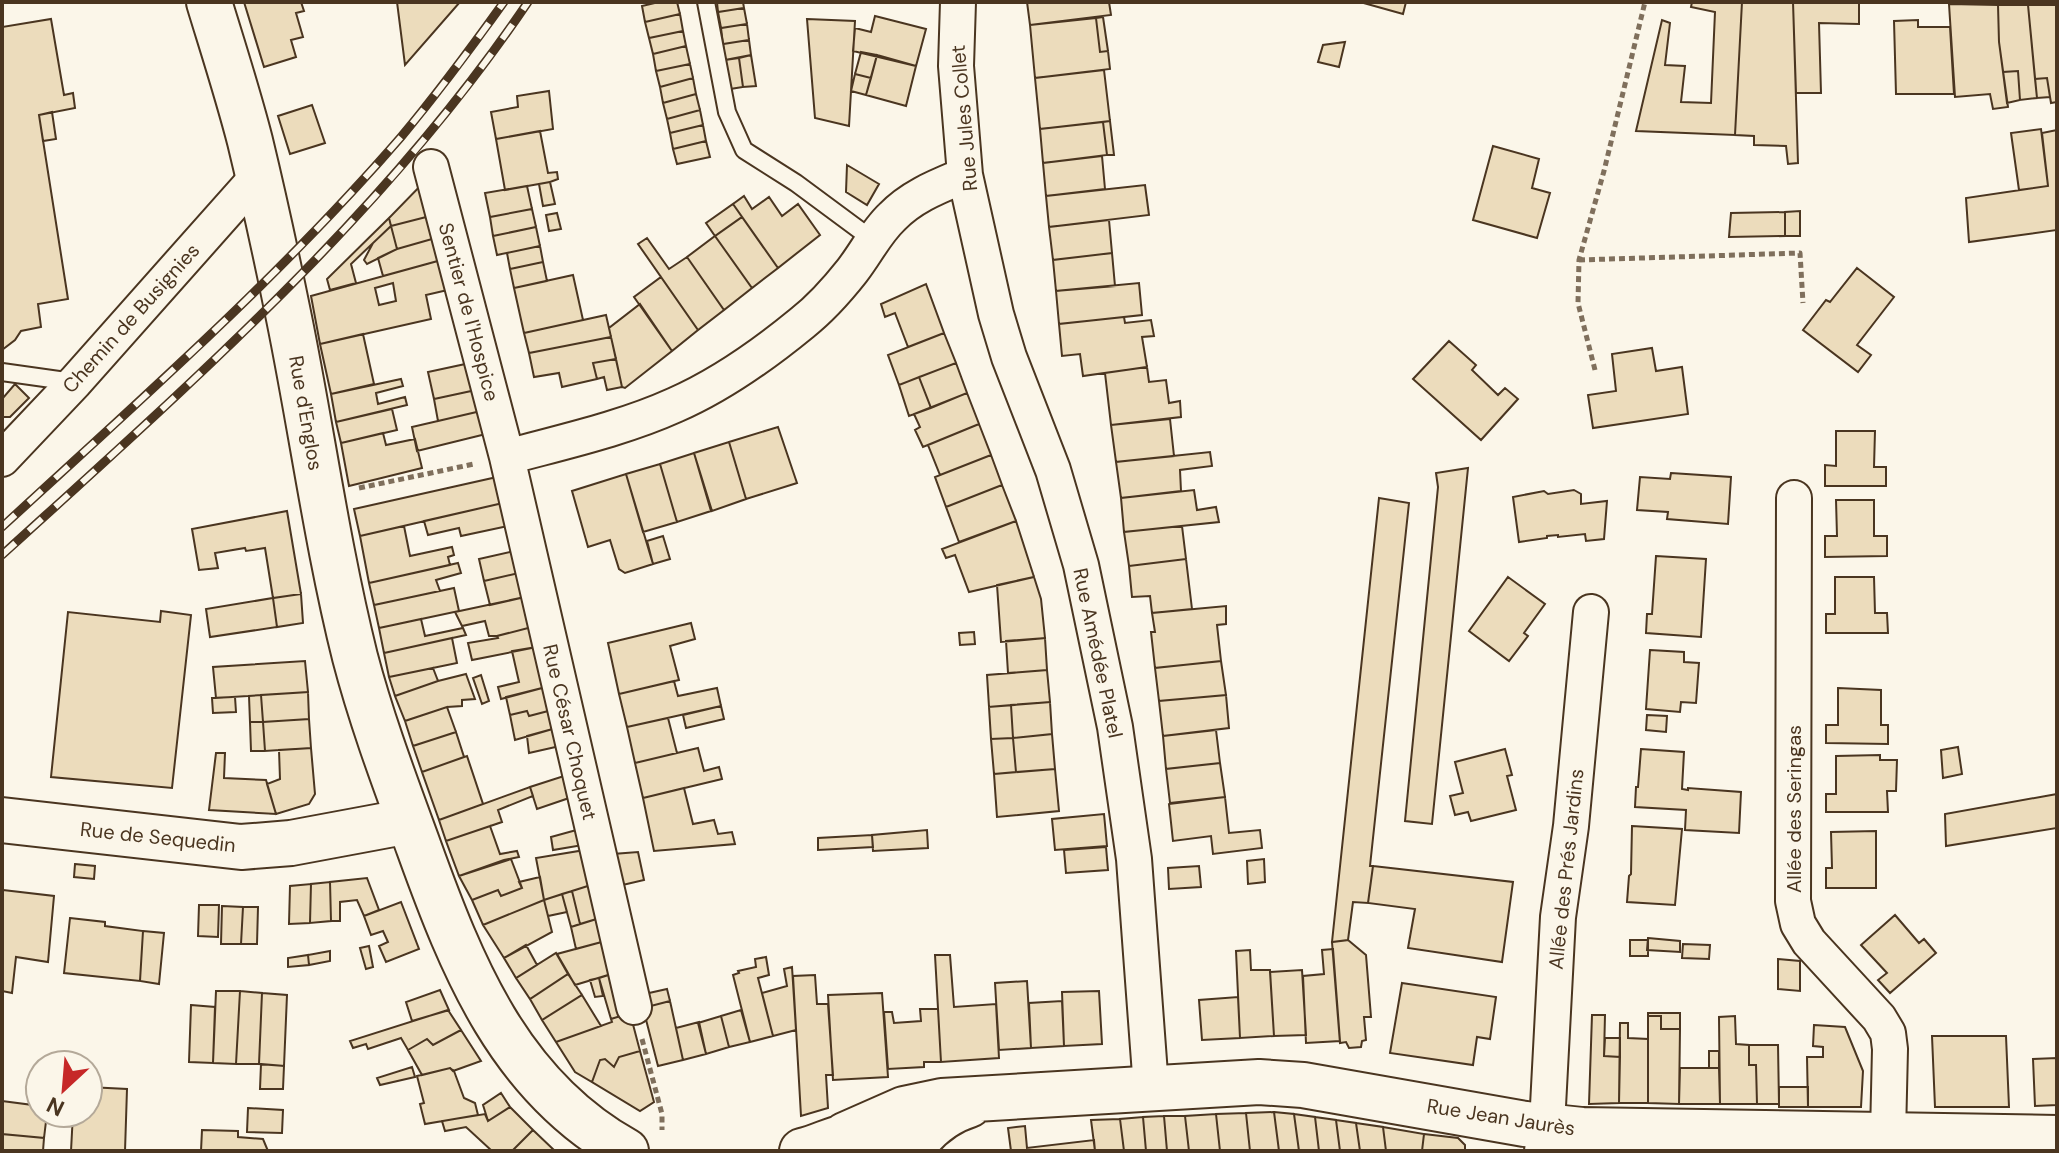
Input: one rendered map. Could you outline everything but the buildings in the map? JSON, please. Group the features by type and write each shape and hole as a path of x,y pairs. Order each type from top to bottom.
{"street":[{"name":"Rue d'Englos","path":"209,2 258,176 288,316 320,496 355,656 379,737 441,909 462,957 502,1031 534,1076 591,1130 644,1143"},
{"name":"Rue Jules Collet","path":"958,2 956,66 965,175 978,232"},
{"name":"Sentier de l'Hospice","path":"431,167 507,457"},
{"path":"507,457 619,426 713,387 758,357 829,299 891,217 912,199 965,175"},
{"name":"Chemin de Busignies","path":"2,459 17,425 75,382 258,176"},
{"name":"Rue Amédée Platel","path":"978,232 1009,357 1053,470 1081,565 1115,727 1134,859 1151,1088"},
{"name":"Rue César Choquet","path":"507,457 634,1007"},
{"name":"Allée des Seringas","path":"1794,498 1793,901 1798,924 1809,942 1879,1018 1888,1033 1888,1134"},
{"name":"Allée des Prés Jardins","path":"1543,1139 1558,917 1571,826 1591,612"},
{"name":"Rue de Sequedin","path":"2,820 241,847 291,843 409,821"},
{"name":"Rue Jean Jaurès","path":"825,1145 904,1109 942,1101 1280,1082 1543,1139 1612,1131 2057,1138"},
{"name":"Rue Jean Jaurès","path":"910,1151 923,1133 941,1118 994,1098"},
{"path":"825,1145 861,1134 876,1138 893,1151"}],"lane":[{"path":"706,2 727,112 744,150 796,183 873,240"},
{"path":"2,372 75,382"}],"path":[{"path":"1595,370 1578,303 1579,260 1645,2"},
{"path":"1579,260 1800,253 1803,303"},
{"path":"320,496 507,457"},
{"path":"634,1007 662,1114 644,1143"}],"railway":[{"path":"2,527 207,338 306,240 401,137 504,2"},
{"path":"2,555 213,361 348,225 412,154 472,80 528,2"}]}
